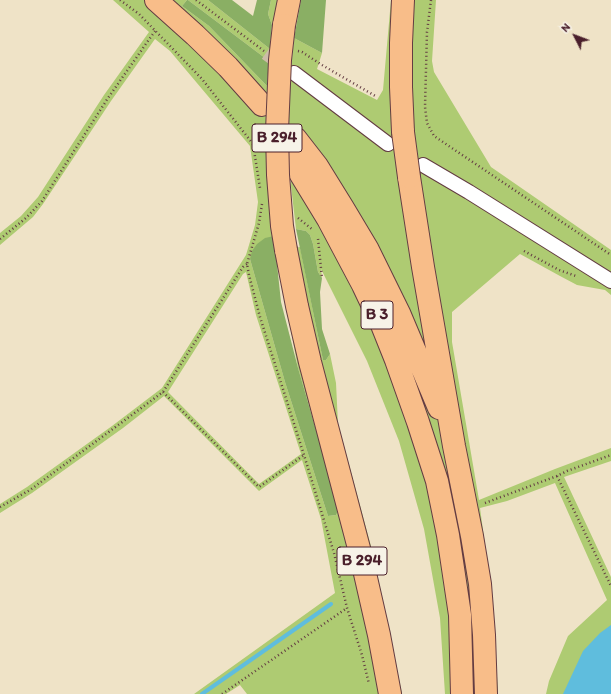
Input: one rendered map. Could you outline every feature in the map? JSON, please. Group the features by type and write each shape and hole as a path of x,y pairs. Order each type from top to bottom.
{"highway":[{"path":"156,0 196,35 228,67 262,105"},
{"name":"B 294","path":"289,0 280,60 277,131 278,175 282,226 308,355 361,556 378,635 380,691"},
{"path":"403,0 401,87 396,138 416,171 423,267 454,446"},
{"name":"B 3","path":"296,139 324,178 368,250 399,314 454,446 480,584 484,635 486,694"},
{"name":"B 3","path":"292,160 328,219 376,312 396,360 437,481 448,535 460,615 462,694"}],"street":[{"path":"294,73 396,138"},
{"path":"416,171 469,192 611,281"}],"path":[{"path":"120,0 138,14 202,79 253,144 261,193"},
{"path":"196,0 266,53"},
{"path":"431,0 427,32 425,106 427,123 434,136 611,255"},
{"path":"0,239 26,218 42,200 108,98 155,31"},
{"path":"294,50 302,52 377,97"},
{"path":"0,507 30,490 163,392 247,264 259,223 262,200"},
{"path":"298,218 315,232"},
{"path":"318,236 322,278"},
{"path":"247,264 260,317 334,553 362,655 380,691"},
{"path":"163,392 259,486 304,454"},
{"path":"485,503 611,455"},
{"path":"557,476 611,586"},
{"path":"222,694 348,608"}],"green space":[{"path":"113,0 187,0 182,6 209,26 267,86 266,135 274,236 250,259 285,382 328,516 336,515 339,509 298,368 276,252 300,247 323,360 326,360 330,354 336,383 338,424 372,550 402,694 247,694 240,685 226,694 194,694 335,593 321,519 302,460 259,491 164,396 123,428 32,493 0,513 0,504 27,487 162,388 246,255 255,225 258,202 250,146 170,51 155,39 111,101 43,204 33,217 0,245 0,233 21,216 38,197 104,95 149,32","holes":["246,272 256,315 301,454 259,484 168,392 243,274"]},
{"path":"187,0 269,61 267,86 209,26 182,6"},
{"path":"188,0 208,0 270,49 269,61"},
{"path":"208,0 232,0 253,16 257,0 271,0 268,14 272,25 270,49"},
{"path":"271,0 301,0 296,26 272,25 268,14"},
{"path":"301,0 326,0 322,53 294,38"},
{"path":"391,0 436,0 432,61 434,72 491,167 611,250 611,295 605,290 577,285 520,254 452,312 452,342 479,500 611,448 611,461 564,477 611,577 611,694 546,694 549,681 568,636 607,600 555,483 507,501 480,508 493,604 498,694 445,694 440,618 424,529 399,441 367,361 321,269 322,278 318,272 310,235 306,231 296,229 291,186 288,128 290,79 294,38 322,53 317,69 377,100 383,90","holes":["392,123 416,143 422,188 396,166"]},
{"path":"296,229 306,231 310,235 318,272 322,278 320,292 322,329 330,354 326,360 323,360"},
{"path":"274,236 281,302 298,368 339,509 336,515 328,516 285,382 250,259 252,251 257,244 265,238"}],"water":[{"path":"611,625 611,694 563,694 583,651 600,633"}],"waterway":[{"path":"202,694 331,604"}],"tunnel":[{"path":"266,53 285,67"}]}
